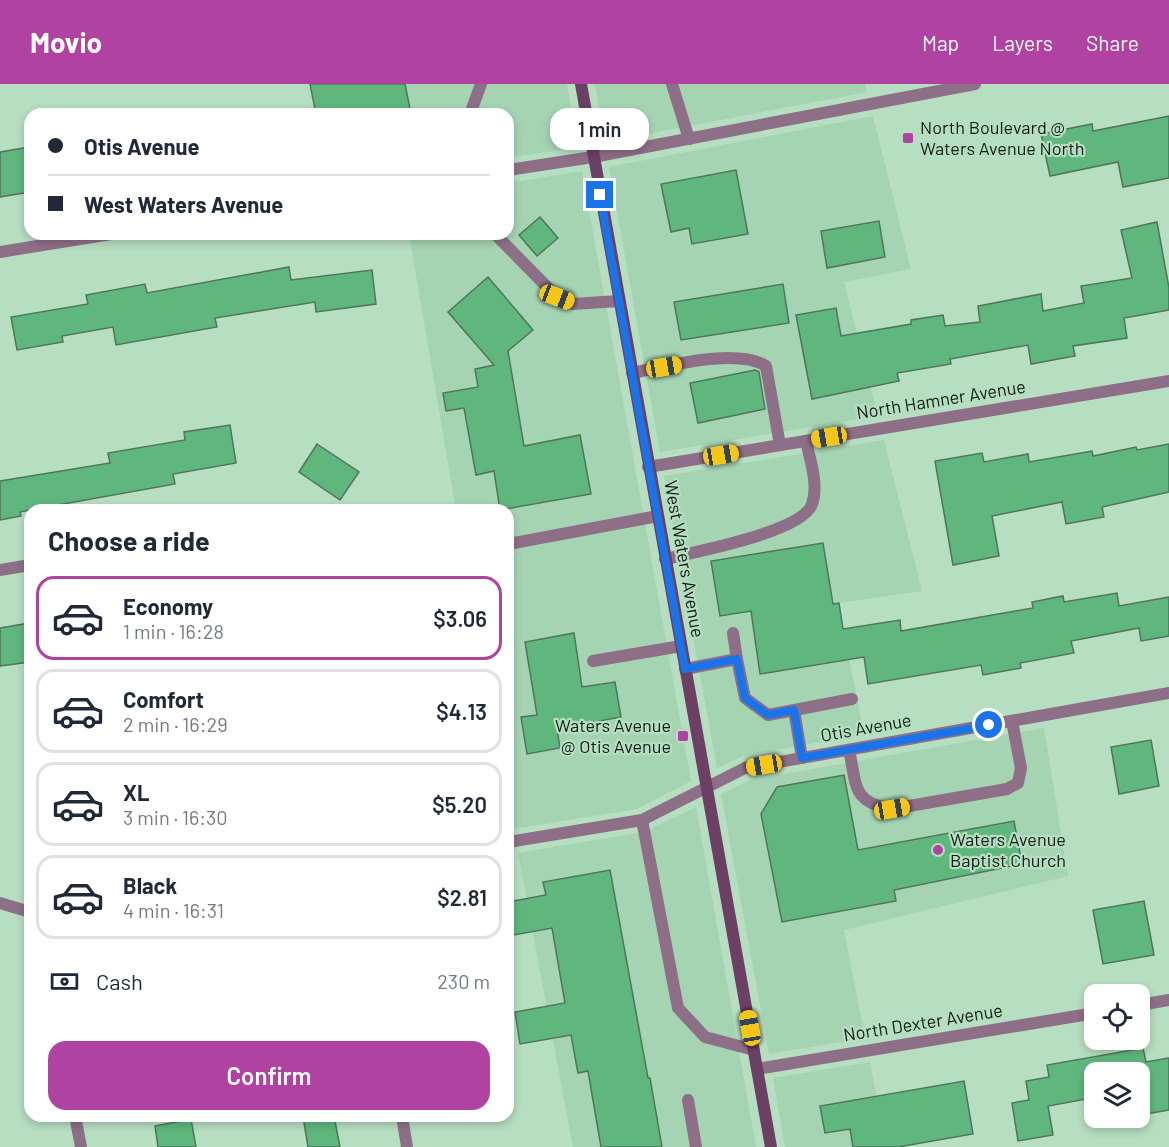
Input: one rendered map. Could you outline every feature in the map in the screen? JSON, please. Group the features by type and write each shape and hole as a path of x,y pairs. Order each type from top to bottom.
{"main road":[{"name":"West Waters Avenue","path":"581,84 771,1147"}],"street":[{"path":"472,108 481,84"},
{"path":"672,84 688,139"},
{"path":"514,169 594,157 975,84"},
{"path":"0,252 74,240"},
{"path":"501,240 557,297 573,304 619,301"},
{"path":"632,373 698,361 756,359 766,366 780,445"},
{"name":"North Hamner Avenue","path":"648,467 1169,381"},
{"path":"665,559 772,532 804,515 813,503 815,489 806,441"},
{"path":"514,543 658,516"},
{"path":"0,570 24,566"},
{"path":"733,633 745,698 768,715 852,699"},
{"path":"593,662 681,646"},
{"path":"685,669 737,659"},
{"name":"Otis Avenue","path":"514,841 642,820 745,768 1169,693"},
{"path":"794,710 802,758"},
{"path":"849,750 862,800 874,806 892,809 1007,789 1018,783 1022,768 1012,721"},
{"path":"642,820 678,1008 705,1037 754,1050"},
{"path":"0,903 24,910"},
{"path":"1150,1003 1169,1000"},
{"name":"North Dexter Avenue","path":"757,1069 1084,1015"},
{"path":"688,1100 696,1147"},
{"path":"76,1122 81,1147"},
{"path":"403,1122 407,1147"}],"shaded area":[{"path":"385,84 567,84 578,147 514,157 514,108 389,108"},
{"path":"595,84 865,84 867,92 605,142"},
{"path":"873,116 911,269 844,282 878,416 660,452 609,167"},
{"path":"582,171 691,781 637,809 514,829 514,504 455,504 410,240 514,240 514,182"},
{"path":"884,440 922,591 838,603 864,734 743,756 717,768 664,476"},
{"path":"1044,728 1068,876 844,930 865,1038 769,1054 721,794 750,780"},
{"path":"696,807 756,1147 573,1147 518,853 644,832"},
{"path":"870,1062 886,1147 785,1147 773,1078"}],"building":[{"path":"310,84 405,84 410,108 315,108"},
{"path":"1169,116 1169,178 1123,187 1118,162 1050,176 1041,134 1092,124 1093,131"},
{"path":"24,148 24,193 0,197 0,152"},
{"path":"736,170 748,234 692,244 689,228 671,232 661,184"},
{"path":"540,217 558,238 537,256 519,235"},
{"path":"879,221 885,257 827,268 821,231"},
{"path":"1157,222 1169,288 1169,310 1124,318 1127,338 1073,346 1075,356 1031,364 1028,345 950,359 951,364 897,373 899,381 812,399 796,315 836,308 841,336 911,324 911,320 943,315 945,326 980,322 978,306 1041,294 1043,311 1084,303 1081,286 1132,278 1121,230"},
{"path":"289,267 291,280 372,270 376,304 316,312 315,302 215,318 217,327 116,345 113,327 62,336 63,342 17,350 11,317 88,304 86,295 145,284 147,293"},
{"path":"488,277 533,330 508,351 524,446 580,435 591,494 514,508 514,504 499,504 494,471 476,475 464,408 446,411 443,393 478,387 475,369 494,365 448,312"},
{"path":"783,284 789,323 681,340 674,302"},
{"path":"755,370 759,372 765,409 698,423 690,383"},
{"path":"230,425 236,463 173,474 175,484 64,504 24,504 24,511 20,512 21,516 0,520 0,481 110,463 108,453 185,440 184,432"},
{"path":"317,444 359,472 340,500 299,472"},
{"path":"1169,444 1169,492 1102,507 1104,517 1066,524 1062,502 992,516 999,556 953,565 935,461 982,453 984,462 1028,454 1029,462 1092,451 1093,456 1136,447 1137,450"},
{"path":"823,543 833,604 839,603 843,629 900,620 901,631 1033,608 1032,602 1063,596 1064,602 1117,593 1119,606 1169,597 1169,636 1141,641 1139,628 1071,641 1074,653 1020,663 1021,668 983,675 981,665 868,684 864,657 760,674 751,611 720,616 711,561"},
{"path":"24,624 24,663 0,666 0,628"},
{"path":"574,633 582,687 615,682 621,717 557,729 560,748 527,754 521,717 537,715 525,642"},
{"path":"1151,740 1159,786 1119,794 1111,747"},
{"path":"844,775 858,850 1014,821 1022,864 894,890 896,901 782,922 761,814 777,787"},
{"path":"610,870 662,1147 601,1147 588,1071 578,1073 571,1035 520,1044 515,1012 565,1003 552,928 514,935 514,901 546,895 543,882"},
{"path":"1144,901 1154,955 1103,964 1093,910"},
{"path":"1132,1050 1143,1050 1146,1062 1084,1062 1084,1099 1048,1106 1053,1135 1018,1141 1012,1103 1029,1100 1026,1081 1049,1077 1047,1065"},
{"path":"1169,1058 1169,1110 1150,1113 1150,1062 1146,1062"},
{"path":"964,1081 973,1134 898,1147 853,1147 850,1129 825,1133 820,1106"},
{"path":"192,1122 196,1147 158,1147 155,1126"},
{"path":"304,1122 335,1122 340,1147 308,1147"}],"place":[{"name":"North Boulevard @ Waters Avenue North","path":"908,138"},
{"name":"Waters Avenue @ Otis Avenue","path":"683,736"},
{"name":"Waters Avenue Baptist Church","path":"938,850"}],"route":[{"path":"600,195 685,669 737,659 745,698 768,715 794,710 802,758 989,725"}]}
